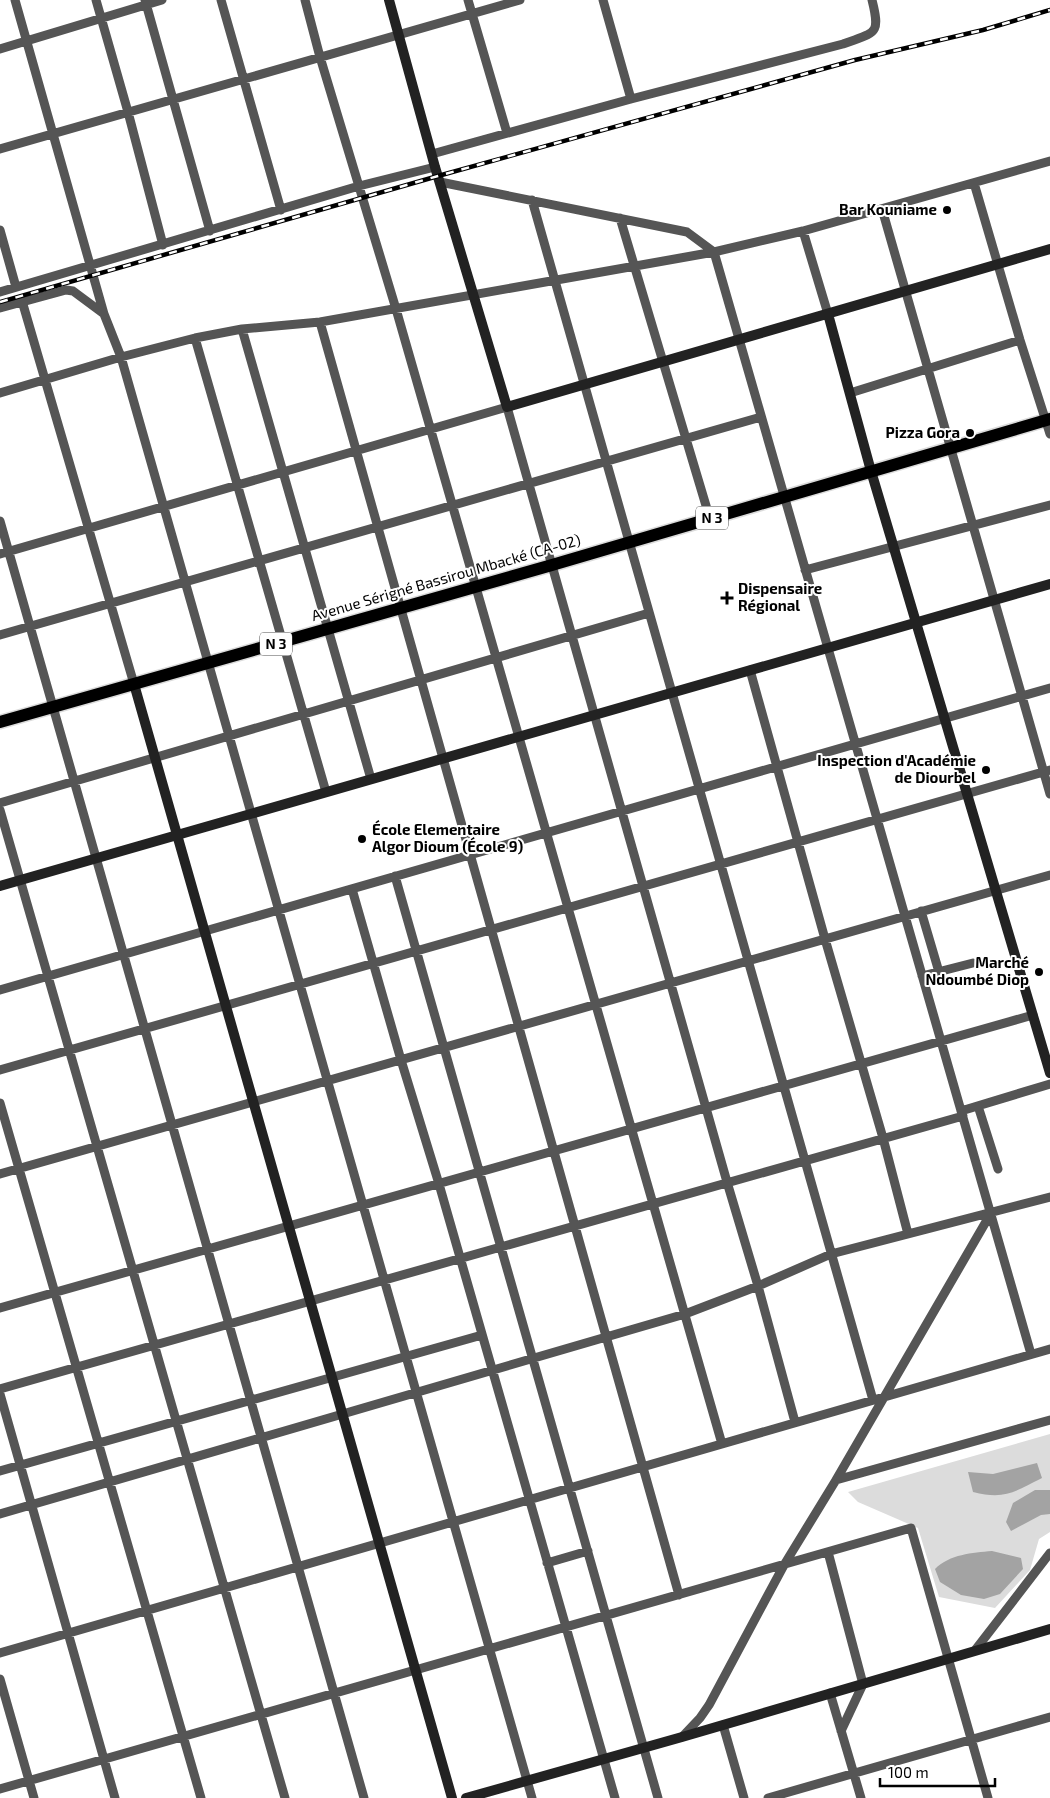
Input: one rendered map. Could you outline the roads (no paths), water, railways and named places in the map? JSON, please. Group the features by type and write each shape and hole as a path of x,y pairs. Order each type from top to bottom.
{"main road":[{"name":"N 3","path":"871,471 1048,419"},
{"name":"Avenue Sérigné Bassirou Mbacké (CA-02)","path":"0,722 629,543 871,471"}],"street":[{"path":"15,0 104,314 121,358 532,1798"},
{"path":"96,0 128,112 162,245"},
{"path":"0,49 102,19 145,2 162,0"},
{"path":"221,0 281,210"},
{"path":"305,0 320,57 396,309 722,1444"},
{"path":"389,0 758,1286 795,1422"},
{"path":"468,0 507,133"},
{"path":"0,149 520,0"},
{"path":"603,0 631,99"},
{"path":"432,154 631,99 843,44 872,33 877,26 872,0"},
{"path":"145,2 210,231"},
{"path":"0,393 195,338 242,329 320,322 714,252 803,231 1050,160"},
{"path":"0,292 359,186 438,175 532,200 687,232 714,252 1031,1354"},
{"path":"974,183 1020,340 1048,419 1050,434"},
{"path":"532,200 873,1400"},
{"path":"882,209 1022,696 1047,770 1050,794"},
{"path":"620,218 710,519"},
{"path":"0,230 16,287"},
{"path":"803,231 871,471 1050,1072"},
{"path":"4,553 1050,249"},
{"path":"0,308 66,290 73,291 104,314"},
{"path":"22,301 134,684 452,1798"},
{"path":"320,322 679,1595"},
{"path":"242,329 371,779"},
{"path":"195,338 326,792"},
{"path":"850,393 1020,340"},
{"path":"0,635 761,417"},
{"path":"806,570 1050,505"},
{"path":"0,521 4,553 30,626 364,1798"},
{"path":"0,886 1050,584"},
{"path":"0,803 649,613"},
{"path":"750,670 883,1138 908,1234"},
{"path":"0,990 1050,688"},
{"path":"0,1070 1047,770"},
{"path":"0,810 285,1798"},
{"path":"0,1174 1050,875"},
{"path":"395,876 658,1798"},
{"path":"352,889 439,1184 614,1798"},
{"path":"921,911 938,972"},
{"path":"922,976 973,964"},
{"path":"0,1308 1033,1015"},
{"path":"0,1389 883,1138 1050,1084"},
{"path":"0,1103 201,1798"},
{"path":"978,1106 998,1169"},
{"path":"0,1514 685,1314 758,1286 831,1254 1050,1197"},
{"path":"682,1737 700,1718 709,1705 784,1565 836,1480 991,1213"},
{"path":"0,1470 482,1335"},
{"path":"0,1653 1050,1349"},
{"path":"0,1394 115,1798"},
{"path":"836,1480 1050,1420"},
{"path":"0,1789 910,1528 988,1798"},
{"path":"548,1563 588,1552"},
{"path":"828,1552 863,1684 841,1731"},
{"path":"976,1649 1050,1553"},
{"path":"466,1798 1050,1629"},
{"path":"0,1679 34,1798"},
{"path":"830,1693 861,1798"},
{"path":"768,1798 1050,1717"},
{"path":"723,1725 744,1798"}],"railway":[{"path":"0,302 438,176 855,60 983,30 1050,10"}],"place":[{"name":"Bar Kouniame","path":"947,210"},
{"name":"Pizza Gora","path":"970,433"},
{"name":"Dispensaire Régional","path":"727,598"},
{"name":"Inspection d'Académie de Diourbel","path":"986,770"},
{"name":"École Elementaire Algor Dioum (École 9)","path":"362,839"},
{"name":"Marché Ndoumbé Diop","path":"1039,972"}]}
